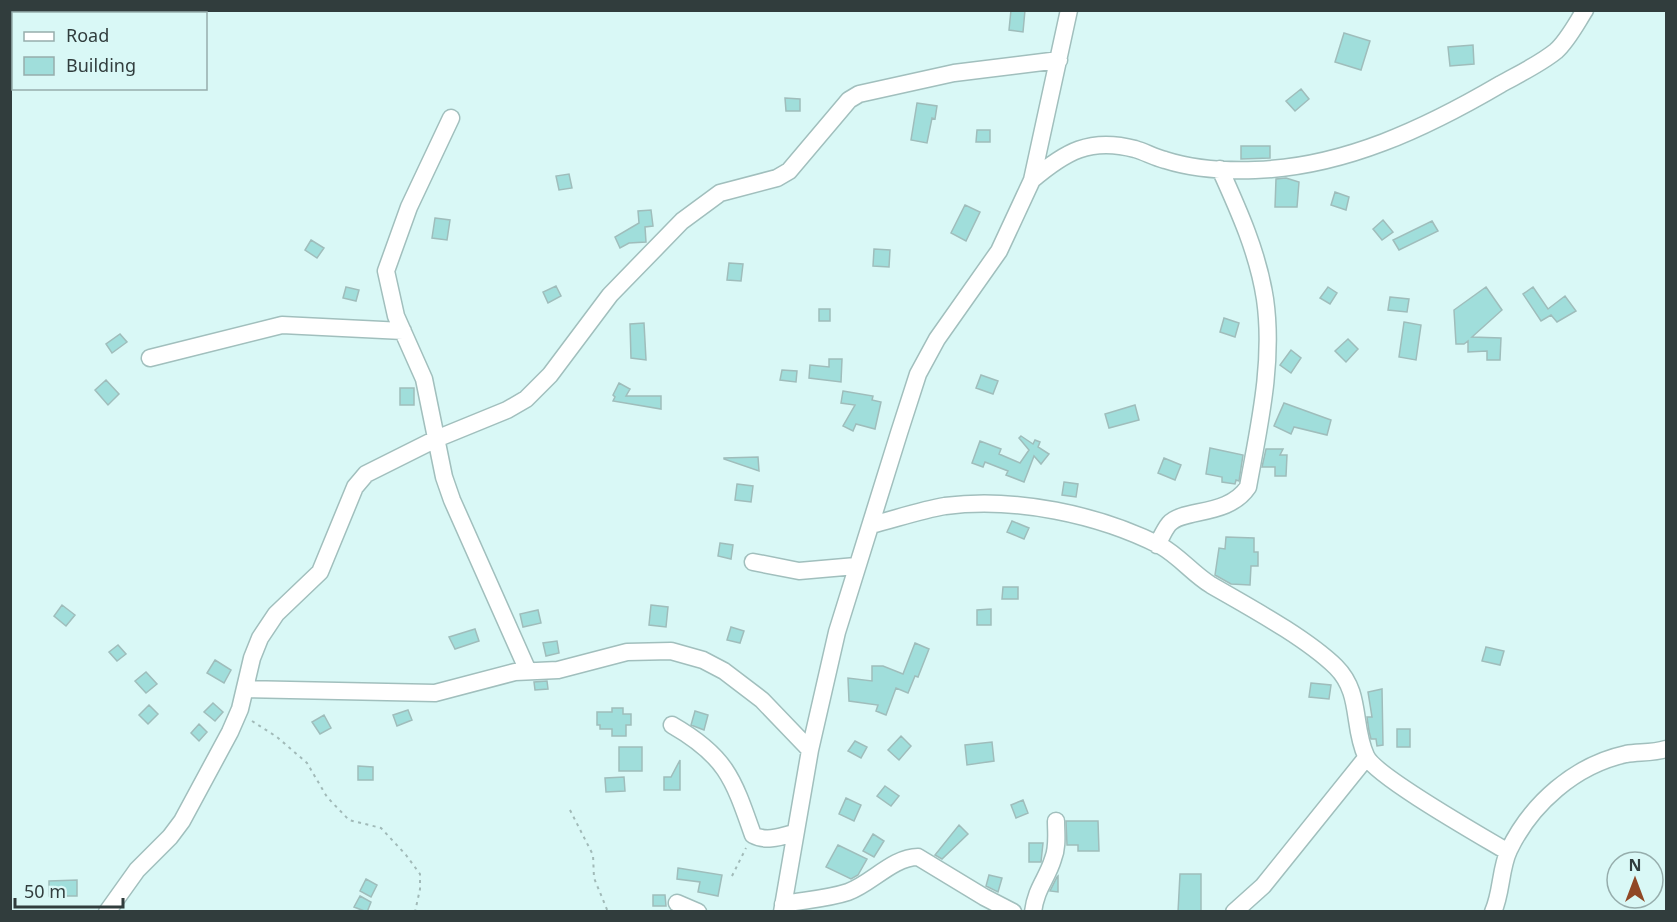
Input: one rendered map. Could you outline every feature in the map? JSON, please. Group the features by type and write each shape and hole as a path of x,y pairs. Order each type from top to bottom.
{"street":[{"path":"1013,912 918,857 904,859 848,892 782,908 810,750 837,632 856,566 918,374 937,339 999,251 1032,180 1069,10"},
{"path":"1032,180 1070,151 1087,146 1134,149 1166,161 1220,169 1254,170 1308,165 1351,153 1432,123 1550,56 1567,38 1585,10"},
{"path":"107,912 119,892 182,820 240,709 260,638 276,614 320,572 355,487 366,474 378,466 507,410 526,399 550,375 610,295 682,221 720,193 777,178 789,171 849,100 879,88 954,73 1059,60"},
{"path":"451,118 409,207 388,261 387,285 403,331 419,364 452,501 528,671"},
{"path":"1157,545 1174,520 1218,508 1243,494 1248,487 1265,388 1268,338 1259,271 1245,225 1220,169"},
{"path":"150,358 282,325 403,331"},
{"path":"871,525 943,507 975,504 1057,511 1095,518 1157,545 1203,580 1303,642 1336,667 1348,682 1353,697 1366,758 1412,793 1508,852"},
{"path":"753,562 799,571 856,566"},
{"path":"245,689 435,693 515,672 558,670 627,652 671,651 703,660 724,671 762,700 810,750"},
{"path":"672,725 705,745 729,773 753,835 760,839 772,839 794,833"},
{"path":"1493,912 1501,889 1508,852 1527,818 1549,796 1578,773 1601,762 1626,754 1666,749"},
{"path":"1234,912 1263,886 1366,758"},
{"path":"1033,912 1037,889 1050,868 1056,849 1056,820"},
{"path":"677,903 698,912"}],"path":[{"path":"240,709 307,763 327,797 349,820 381,828 406,855 420,874 420,889 415,912"},
{"path":"570,810 593,855 594,878 608,912"},
{"path":"732,876 753,835"}],"building":[{"path":"1011,10 1025,10 1023,32 1009,30"},
{"path":"1344,33 1370,41 1361,70 1335,62"},
{"path":"1473,45 1474,64 1450,66 1448,47"},
{"path":"1301,89 1309,99 1295,111 1286,101"},
{"path":"785,98 800,99 800,111 786,111"},
{"path":"917,103 937,106 927,143 911,140"},
{"path":"977,130 990,130 990,142 976,142"},
{"path":"1241,146 1270,146 1270,158 1241,159"},
{"path":"569,174 572,188 559,190 556,176"},
{"path":"1286,178 1299,182 1297,207 1275,207 1276,179"},
{"path":"1335,192 1349,197 1346,210 1331,205"},
{"path":"965,205 980,212 966,241 951,233"},
{"path":"651,210 653,226 645,227 646,242 629,243 620,248 615,237 639,223 638,211"},
{"path":"435,218 450,220 447,240 432,238"},
{"path":"1383,220 1393,232 1382,240 1373,229"},
{"path":"1432,221 1438,231 1399,250 1393,240"},
{"path":"311,240 324,248 317,258 305,250"},
{"path":"874,249 890,250 889,267 873,266"},
{"path":"729,263 743,264 741,281 727,280"},
{"path":"556,286 561,296 548,303 543,292"},
{"path":"346,287 359,290 356,301 343,298"},
{"path":"1328,287 1337,293 1330,304 1320,298"},
{"path":"1486,287 1502,310 1472,337 1501,338 1500,360 1487,360 1487,351 1468,352 1468,341 1464,344 1456,344 1454,310"},
{"path":"1533,287 1548,309 1565,296 1576,311 1557,322 1551,315 1541,321 1523,294"},
{"path":"1390,297 1409,299 1407,312 1388,310"},
{"path":"819,309 830,309 830,321 819,321"},
{"path":"1224,318 1239,323 1235,337 1220,332"},
{"path":"1404,322 1421,325 1416,360 1399,357"},
{"path":"644,323 646,360 631,358 630,324"},
{"path":"120,334 127,342 112,353 106,344"},
{"path":"1348,339 1358,349 1346,362 1335,351"},
{"path":"1291,350 1301,358 1291,373 1280,365"},
{"path":"829,359 842,359 841,382 809,378 810,365 829,367"},
{"path":"782,370 797,371 796,382 780,380"},
{"path":"981,375 998,381 993,394 976,388"},
{"path":"106,380 119,394 108,405 95,390"},
{"path":"619,383 630,389 626,396 661,396 661,409 613,401 615,397 613,395"},
{"path":"400,388 414,388 414,405 400,405"},
{"path":"843,391 873,396 872,400 881,402 875,429 856,424 853,431 843,426 855,405 841,403"},
{"path":"1284,403 1331,420 1327,435 1294,427 1291,434 1274,426"},
{"path":"1135,405 1139,420 1109,428 1105,414"},
{"path":"1021,436 1033,444 1035,440 1040,442 1038,447 1049,454 1041,464 1034,456 1024,482 1006,475 1008,471 985,462 983,467 972,463 980,441 1001,449 999,454 1020,463 1029,450 1019,438"},
{"path":"1210,448 1243,455 1239,481 1236,480 1235,484 1222,482 1222,477 1206,474"},
{"path":"1266,449 1283,449 1280,455 1287,455 1286,476 1275,476 1275,467 1262,467"},
{"path":"758,457 759,471 724,459 724,458"},
{"path":"1164,458 1181,465 1175,480 1158,473"},
{"path":"1064,482 1078,484 1076,497 1062,495"},
{"path":"737,484 753,486 751,502 735,500"},
{"path":"1012,521 1029,528 1024,539 1007,532"},
{"path":"1226,537 1254,538 1254,552 1258,552 1258,566 1251,566 1250,585 1231,584 1215,575 1219,548 1225,549"},
{"path":"720,543 733,545 731,559 718,556"},
{"path":"1003,587 1018,587 1018,599 1002,599"},
{"path":"62,605 75,615 66,626 54,616"},
{"path":"651,605 668,607 666,627 649,625"},
{"path":"991,609 991,625 977,625 977,610"},
{"path":"538,610 541,623 523,627 520,614"},
{"path":"731,627 744,631 740,643 727,640"},
{"path":"475,629 479,641 455,649 449,637"},
{"path":"557,641 559,653 546,656 543,643"},
{"path":"915,643 929,649 918,677 915,676 908,693 896,688 886,715 876,711 878,705 849,701 848,678 872,681 872,666 883,666 903,674"},
{"path":"118,645 126,654 117,661 109,652"},
{"path":"1486,647 1504,651 1500,665 1482,661"},
{"path":"215,660 231,670 224,683 207,673"},
{"path":"146,672 157,684 146,693 135,681"},
{"path":"547,681 548,689 535,690 534,682"},
{"path":"1311,683 1331,685 1329,699 1309,697"},
{"path":"1382,689 1383,745 1377,746 1376,739 1371,739 1369,731 1367,717 1372,717 1368,692"},
{"path":"213,703 223,712 215,721 204,712"},
{"path":"149,705 158,714 148,724 139,715"},
{"path":"612,708 623,708 623,714 631,714 631,725 626,725 626,736 612,736 612,729 600,729 600,725 597,725 597,712 612,712"},
{"path":"408,710 412,720 397,726 393,715"},
{"path":"695,711 708,715 704,730 691,725"},
{"path":"324,715 331,728 320,734 312,722"},
{"path":"199,724 207,732 199,741 191,733"},
{"path":"1397,729 1410,729 1410,747 1397,747"},
{"path":"901,736 911,746 899,760 888,750"},
{"path":"855,741 867,747 861,758 848,751"},
{"path":"992,742 994,761 967,765 965,745"},
{"path":"619,747 642,747 642,771 619,771"},
{"path":"680,760 680,790 664,790 664,777 671,777"},
{"path":"358,766 373,767 373,780 358,780"},
{"path":"624,777 625,791 606,792 605,778"},
{"path":"885,786 899,796 891,806 877,796"},
{"path":"846,798 861,805 854,821 839,814"},
{"path":"1023,800 1028,813 1016,818 1011,805"},
{"path":"1066,821 1098,821 1099,851 1078,851 1078,845 1067,845"},
{"path":"959,825 968,834 942,859 935,855"},
{"path":"873,834 884,841 874,857 863,851"},
{"path":"1029,843 1043,843 1041,862 1029,862"},
{"path":"838,845 867,859 858,875 851,879 826,867"},
{"path":"678,868 722,875 718,896 698,892 700,882 677,879"},
{"path":"1180,874 1201,874 1201,912 1178,912"},
{"path":"989,875 1002,878 998,892 986,886"},
{"path":"1057,877 1058,892 1050,891"},
{"path":"366,879 377,885 371,897 360,891"},
{"path":"77,880 77,896 49,896 49,881"},
{"path":"653,895 665,895 666,906 653,906"},
{"path":"360,896 371,902 367,912 354,907"}]}
